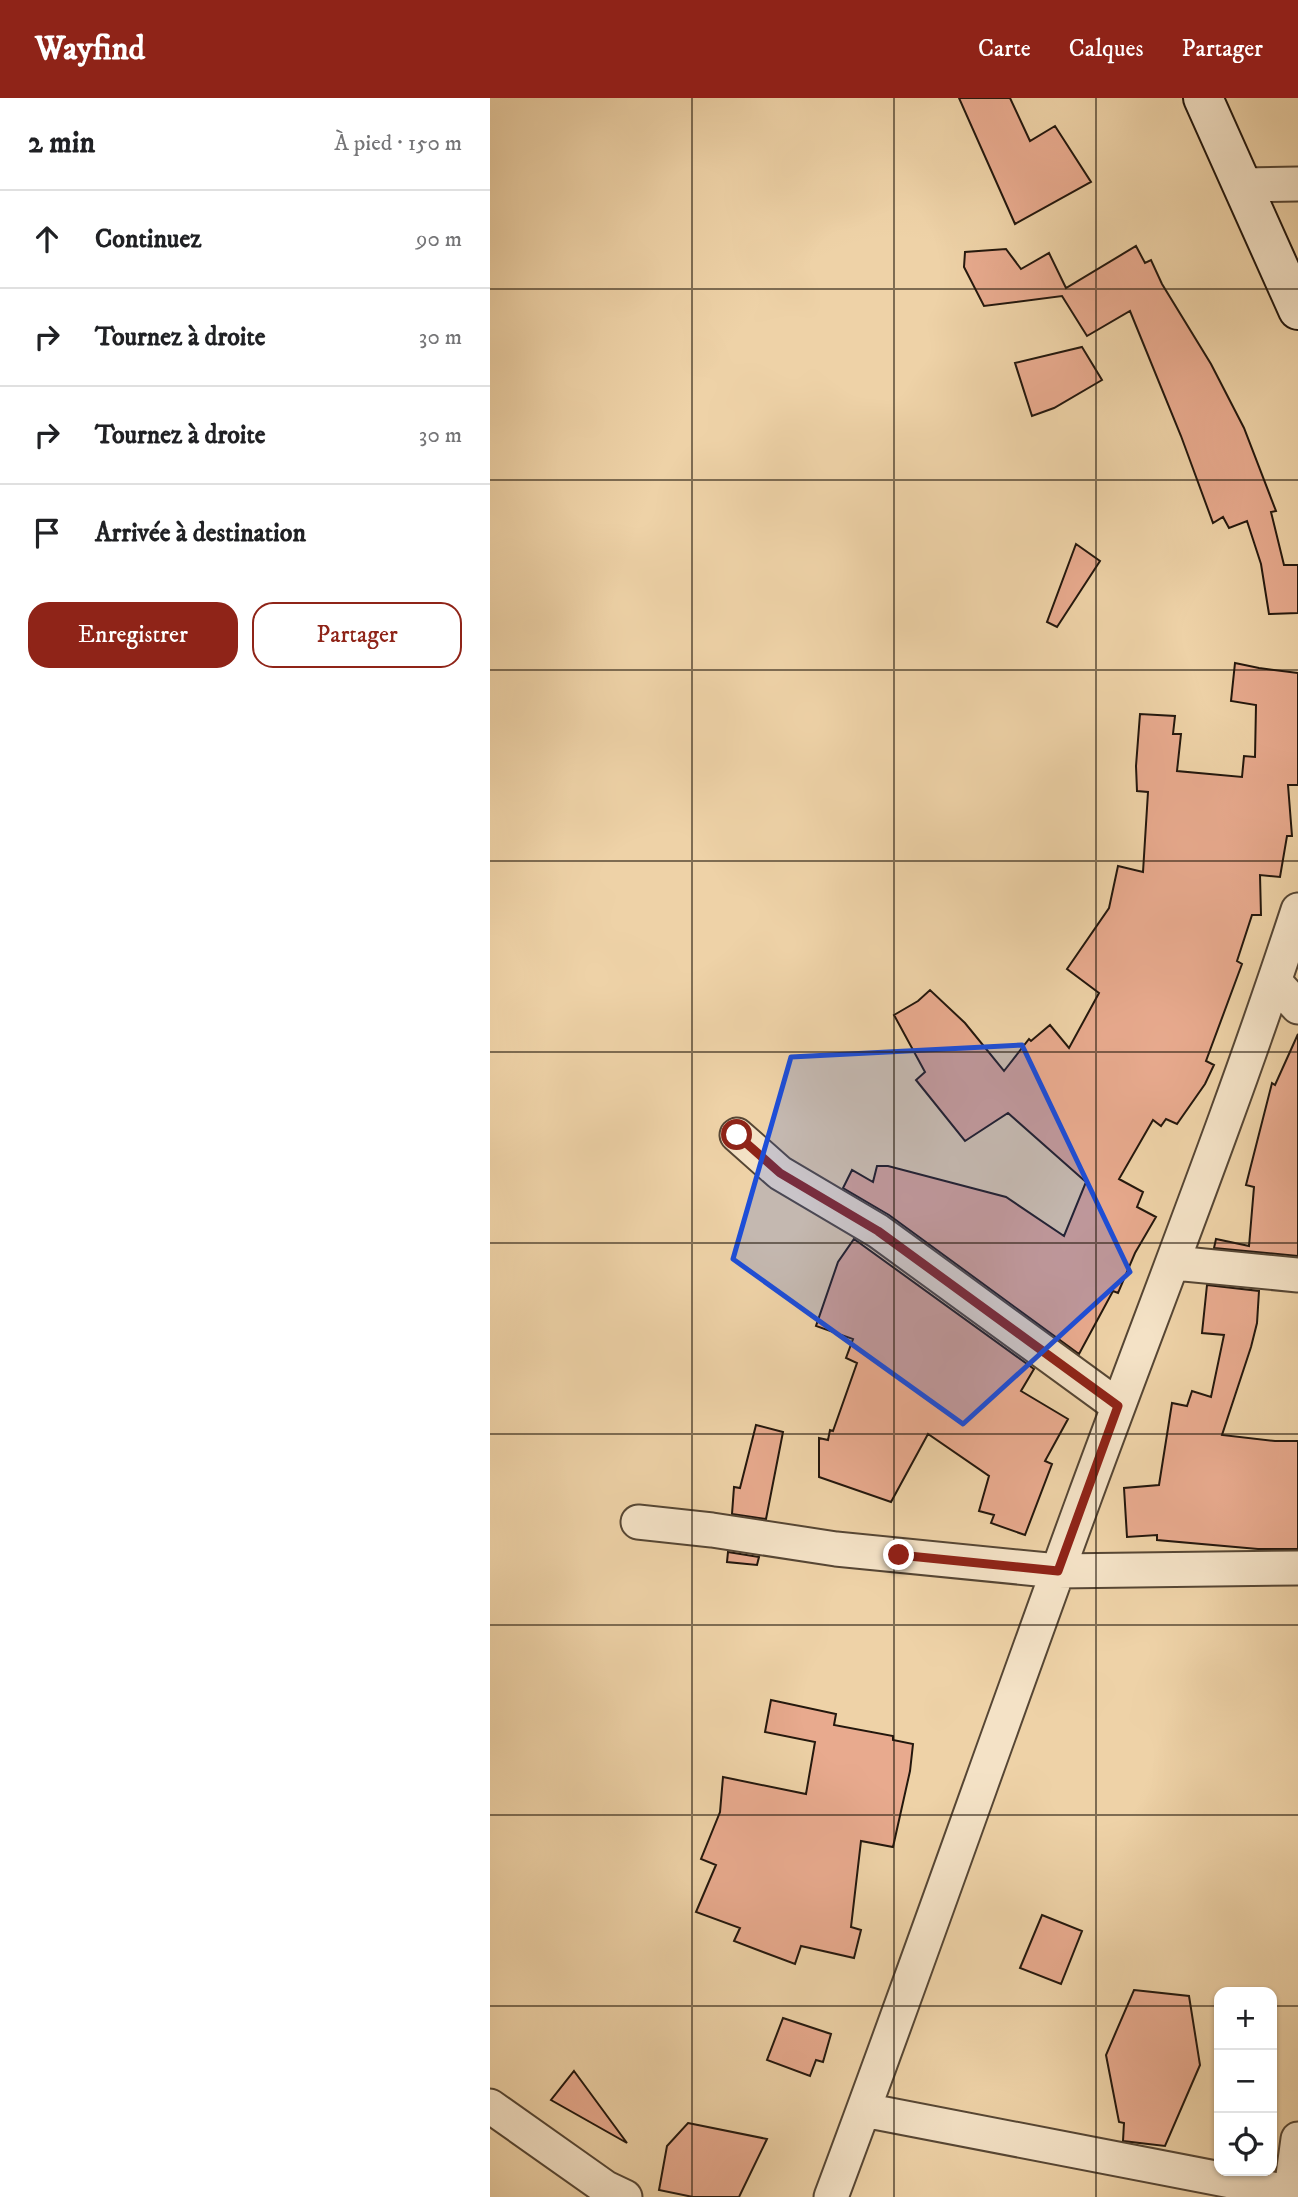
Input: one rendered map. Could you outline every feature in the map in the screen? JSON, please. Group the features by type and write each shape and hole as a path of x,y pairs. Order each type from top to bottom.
{"street":[{"path":"1203,98 1298,310"},
{"path":"1243,185 1298,184"},
{"path":"831,2197 1118,1406 1174,1263 1275,982 1298,910"},
{"path":"1275,982 1298,1007"},
{"path":"737,1135 780,1173 878,1231 1118,1406"},
{"path":"1174,1263 1298,1275"},
{"path":"638,1522 836,1549 1058,1571 1298,1567"},
{"path":"490,2106 606,2188 625,2197"},
{"path":"864,2110 1293,2195 1298,2139"}],"highlighted area":[{"path":"1022,1045 1130,1272 963,1424 733,1259 791,1057"}],"building":[{"path":"959,98 1010,98 1030,141 1055,126 1091,182 1015,224"},
{"path":"1136,246 1145,263 1151,260 1162,284 1211,364 1244,428 1276,511 1271,512 1284,565 1298,565 1298,613 1269,614 1261,564 1247,521 1229,528 1223,517 1213,523 1130,311 1087,336 1062,296 984,306 964,267 965,252 1006,249 1021,269 1049,253 1066,288"},
{"path":"1082,347 1102,380 1054,408 1032,416 1015,363"},
{"path":"1076,544 1100,561 1057,627 1047,622"},
{"path":"1235,663 1298,673 1298,785 1288,785 1292,836 1287,836 1280,877 1260,875 1261,915 1252,915 1237,961 1242,964 1206,1061 1214,1065 1205,1084 1177,1124 1166,1119 1161,1126 1153,1120 1119,1179 1143,1192 1137,1207 1156,1217 1135,1253 1118,1293 1113,1291 1079,1354 889,1215 843,1188 852,1170 873,1182 877,1166 888,1166 1006,1197 1064,1236 1086,1182 1008,1113 965,1141 916,1080 925,1072 894,1015 918,1001 930,990 965,1023 1004,1071 1029,1039 1031,1041 1050,1025 1069,1048 1099,993 1067,969 1109,908 1118,866 1143,872 1148,792 1137,791 1140,714 1175,716 1173,734 1181,734 1177,771 1242,777 1244,756 1255,757 1256,705 1231,701"},
{"path":"1298,1034 1298,1256 1214,1248 1216,1239 1249,1246 1254,1187 1246,1185 1272,1083 1275,1085"},
{"path":"854,1239 1034,1369 1021,1391 1068,1419 1045,1461 1052,1464 1025,1535 991,1523 994,1515 979,1511 989,1476 928,1434 891,1502 819,1477 819,1438 828,1440 830,1430 833,1431 857,1363 846,1358 853,1339 816,1326 838,1262"},
{"path":"1207,1285 1259,1291 1257,1323 1251,1347 1222,1435 1298,1441 1298,1549 1258,1549 1157,1540 1157,1535 1127,1537 1124,1488 1159,1485 1172,1403 1187,1406 1192,1391 1211,1397 1224,1335 1202,1333"},
{"path":"756,1425 783,1432 766,1519 732,1514 734,1487 740,1488"},
{"path":"728,1552 759,1557 757,1565 727,1562"},
{"path":"771,1700 836,1714 834,1725 893,1736 893,1740 913,1744 910,1771 893,1847 861,1841 851,1927 861,1930 854,1958 801,1946 795,1964 734,1941 740,1928 696,1912 716,1865 701,1859 720,1812 723,1777 806,1794 815,1742 765,1732"},
{"path":"1042,1915 1082,1931 1061,1984 1020,1968"},
{"path":"1134,1990 1189,1996 1200,2065 1165,2146 1123,2141 1124,2123 1119,2122 1106,2055"},
{"path":"783,2018 831,2034 823,2062 816,2060 810,2076 767,2060"},
{"path":"574,2071 627,2143 551,2100"},
{"path":"688,2123 767,2139 739,2197 693,2197 659,2190 667,2146"}],"route":[{"path":"737,1135 780,1173 878,1231 1118,1406 1058,1571 899,1555"}]}
